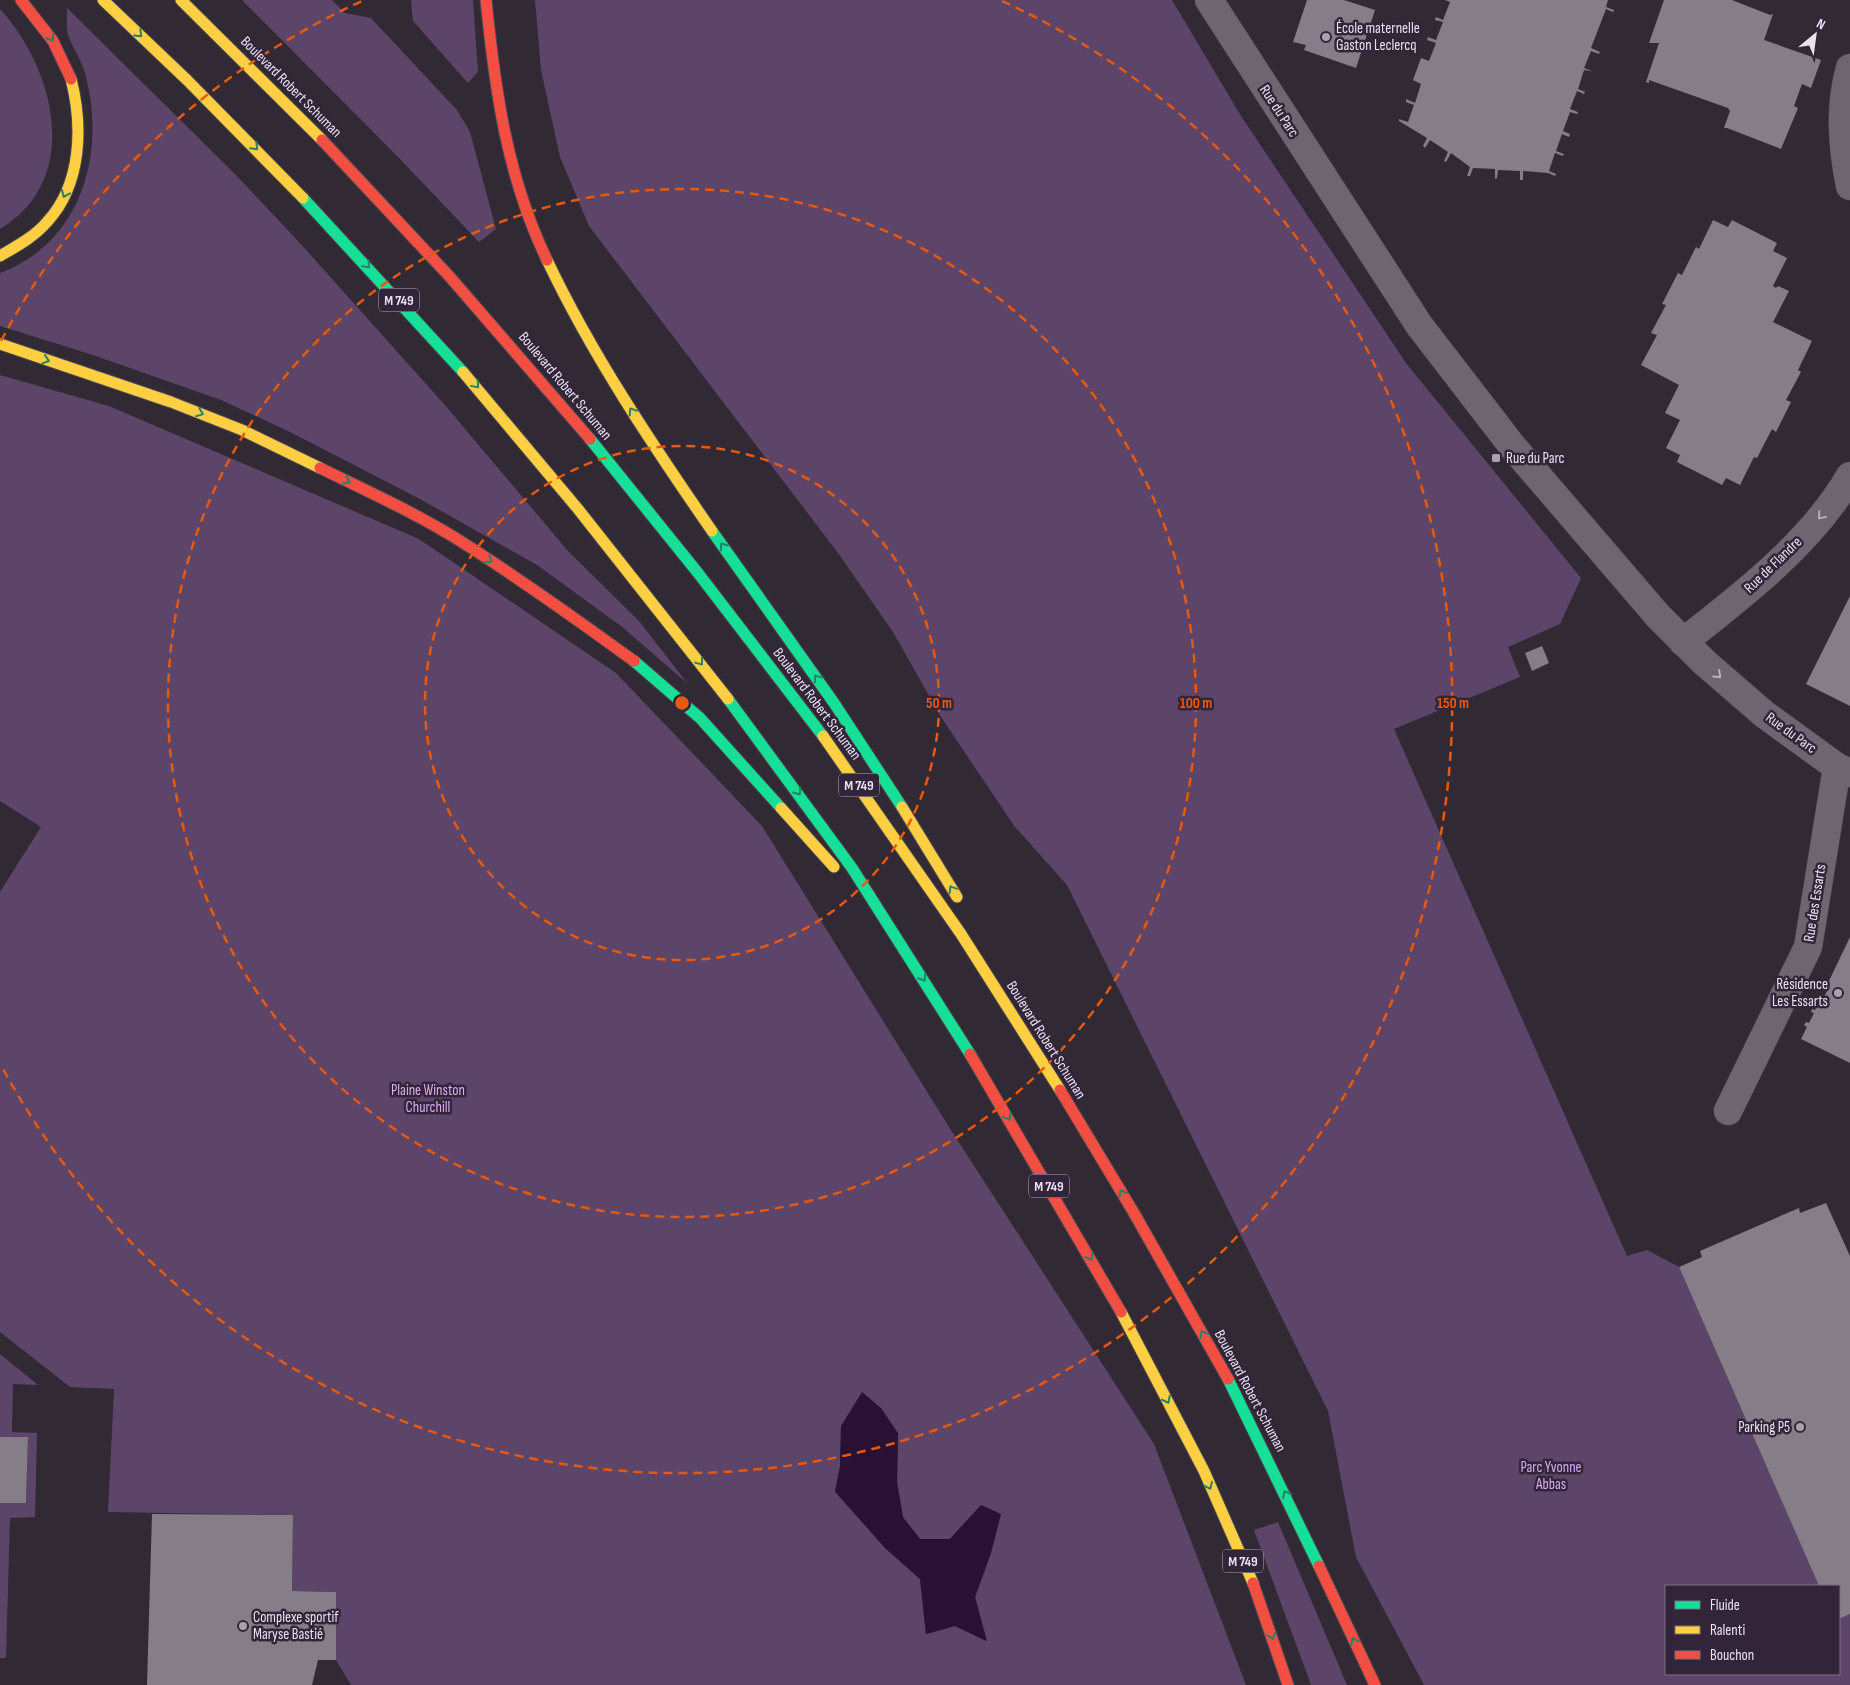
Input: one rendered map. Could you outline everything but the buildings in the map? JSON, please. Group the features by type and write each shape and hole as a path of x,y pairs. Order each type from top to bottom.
{"highway":[{"path":"0,256 35,235 52,217 61,202 76,164 76,108 71,78 52,38 22,0"},
{"name":"M 749","path":"103,0 217,109 452,357 584,514 671,623 827,832 897,937 1003,1109 1122,1311 1189,1441 1239,1551 1254,1586 1288,1685"},
{"name":"Boulevard Robert Schuman","path":"181,0 280,96 402,223 530,367 648,510 747,635 866,795 936,896 1031,1041 1113,1178 1217,1360 1287,1497 1375,1685"},
{"path":"486,0 490,47 503,124 518,186 543,252 574,314 632,412 686,493 867,752 910,818 963,908"},
{"path":"1,345 162,399 224,423 392,503 464,543 618,648 670,690 700,718 897,937"},
{"path":"986,951 1031,1041"}],"street":[{"name":"Rue du Parc","path":"1209,0 1419,325 1530,468 1658,616 1683,642 1728,685 1844,770"},
{"path":"1850,68 1842,105 1844,152 1850,186"},
{"name":"Rue de Flandre","path":"1683,642 1743,594 1802,538 1830,506 1850,476"},
{"name":"Rue des Essarts","path":"1728,1111 1808,947 1844,770"}],"green space":[{"path":"242,0 332,0 345,13 371,18 457,110 470,132 496,229 479,242 399,158"},
{"path":"411,0 473,0 478,72 468,83 413,21"},
{"name":"Parc Yvonne Abbas","path":"535,0 1172,0 1241,116 1406,363 1581,578 1560,624 1508,647 1520,677 1394,729 1627,1256 1647,1250 1679,1267 1819,1585 1665,1585 1665,1675 1840,1675 1840,1619 1850,1614 1850,1685 1424,1685 1356,1557 1328,1411 1067,885 1015,827 941,717 893,632 838,553 589,226 560,157 541,70"},
{"path":"67,8 235,174 299,242 444,404 568,551 639,621 688,684 621,626 537,565 420,499 290,432 221,400 93,355 0,326 0,273 28,259 50,241 68,218 81,193 89,165 92,136 91,106 85,71 68,35"},
{"path":"0,9 19,34 35,62 46,92 52,123 51,153 43,182 26,208 0,229"},
{"name":"Plaine Winston Churchill","path":"0,375 109,406 419,539 616,673 762,826 949,1127 1154,1444 1246,1685 351,1685 336,1660 336,1592 292,1591 293,1515 108,1512 114,1389 70,1387 0,1332 0,892 41,827 0,801","holes":["841,1426 898,1443 897,1482 903,1518 920,1539 950,1539 981,1505 991,1553 975,1597 986,1641 955,1626 926,1634 920,1579 885,1548 835,1492 840,1467"]},
{"path":"0,1354 38,1385 13,1384 12,1432 37,1433 35,1517 10,1518 6,1658 0,1658 0,1503 26,1503 28,1438 0,1437"},
{"path":"1278,1522 1347,1685 1311,1685 1254,1530"}],"shaded area":[{"path":"862,1392 881,1408 898,1433 897,1482 903,1517 920,1539 950,1539 981,1505 1001,1514 991,1553 975,1597 987,1641 955,1626 926,1634 920,1579 885,1548 835,1491 840,1467 841,1426"}],"traffic: fast":[{"path":"303,198 463,372"},
{"path":"590,439 698,573 823,736"},
{"path":"712,531 834,703 902,807"},
{"path":"634,661 700,718 781,808"},
{"path":"728,699 852,868 970,1054"},
{"path":"1228,1379 1319,1566"}],"traffic: slow":[{"path":"103,0 187,80 303,198"},
{"path":"181,0 322,140"},
{"path":"0,256 37,232 59,207 67,190 77,154 78,135 75,97 71,79"},
{"path":"547,260 603,365 645,432 712,531"},
{"path":"0,344 171,402 242,430 320,468"},
{"path":"463,372 578,509 728,699"},
{"path":"823,736 961,934 1060,1090"},
{"path":"902,807 957,897"},
{"path":"781,808 834,867"},
{"path":"1121,1312 1204,1471 1253,1583"}],"traffic: jam":[{"path":"21,0 53,41 71,79"},
{"path":"486,0 499,100 512,165 533,229 547,260"},
{"path":"322,140 450,277 590,439"},
{"path":"320,468 448,533 572,616 634,661"},
{"path":"970,1054 1121,1312"},
{"path":"1060,1090 1134,1213 1228,1379"},
{"path":"1319,1566 1375,1685"},
{"path":"1253,1583 1288,1685"}],"place":[{"name":"École maternelle Gaston Leclercq","path":"1326,37"},
{"name":"Rue du Parc","path":"1496,458"},
{"name":"Résidence Les Essarts","path":"1838,993"},
{"name":"Parking P5","path":"1800,1427"},
{"name":"Complexe sportif Maryse Bastié","path":"243,1626"}]}
